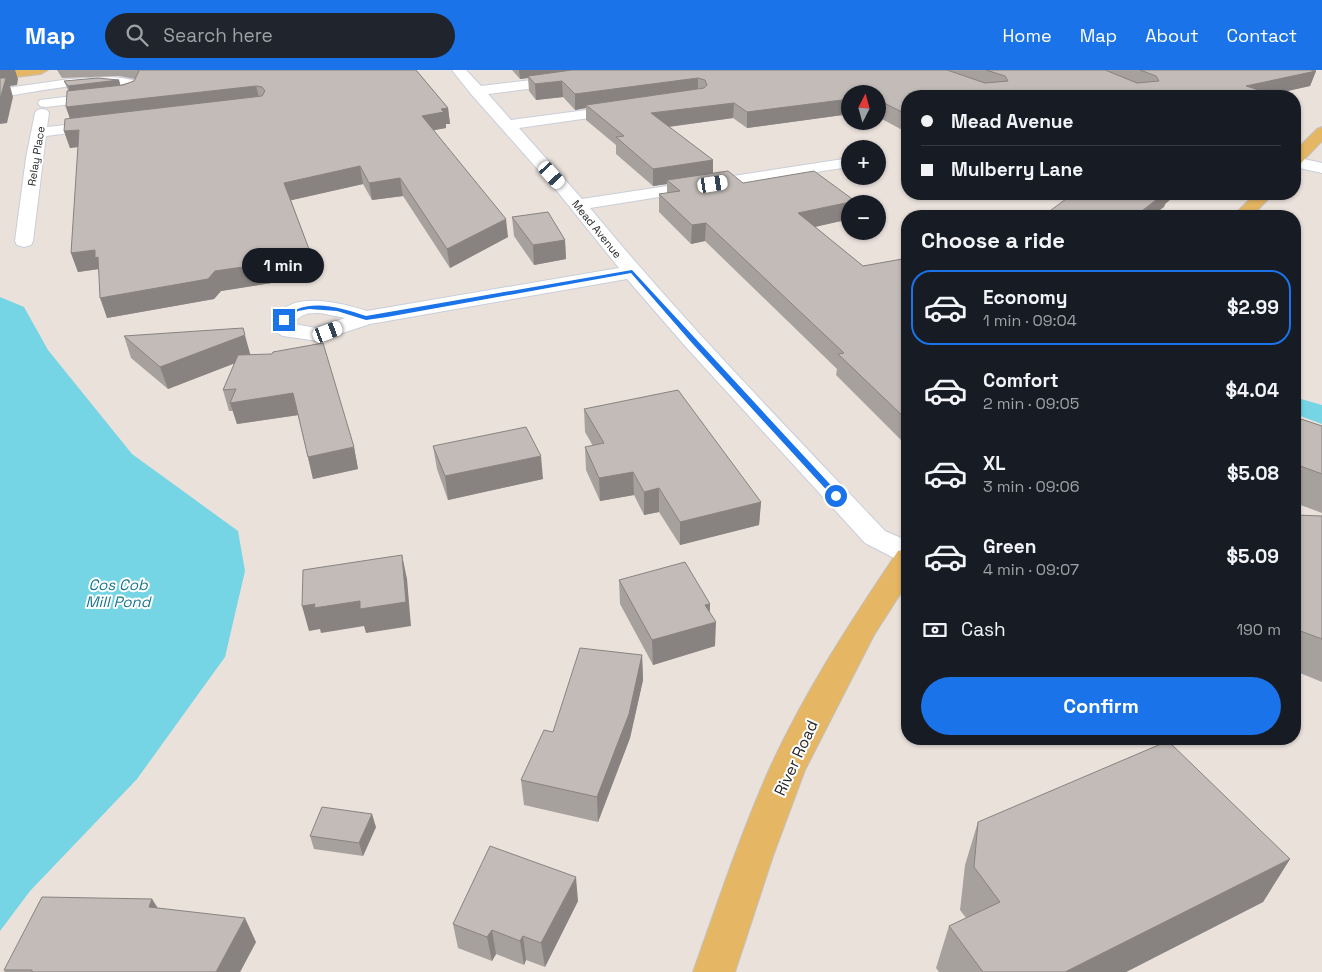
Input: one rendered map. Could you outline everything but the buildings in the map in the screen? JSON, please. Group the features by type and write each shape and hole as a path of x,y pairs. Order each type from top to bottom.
{"main road":[{"path":"0,75 41,70"},
{"path":"1302,146 1322,132"},
{"path":"1248,210 1258,200"},
{"name":"River Road","path":"714,972 754,856 788,770 837,674 901,569"}],"street":[{"name":"Relay Place","path":"24,241 49,70"},
{"name":"Mead Avenue","path":"459,70 578,205 632,272 694,342 875,537 901,550"},
{"path":"476,91 575,79"},
{"path":"0,93 46,95 127,94 133,91 134,86 129,82 119,81 46,95"},
{"path":"507,125 640,107"},
{"path":"39,132 116,123"},
{"path":"578,205 841,163"},
{"path":"1301,163 1322,168"},
{"path":"366,318 632,272"}],"water":[{"name":"Cos Cob Mill Pond","path":"0,297 24,307 48,350 132,454 238,531 245,571 225,657 137,779 30,891 0,931"},
{"path":"1301,399 1322,405 1322,424 1301,416"}],"route":[{"path":"284,320 288,314 296,310 320,307 338,309 366,318 632,272 836,496"}]}
